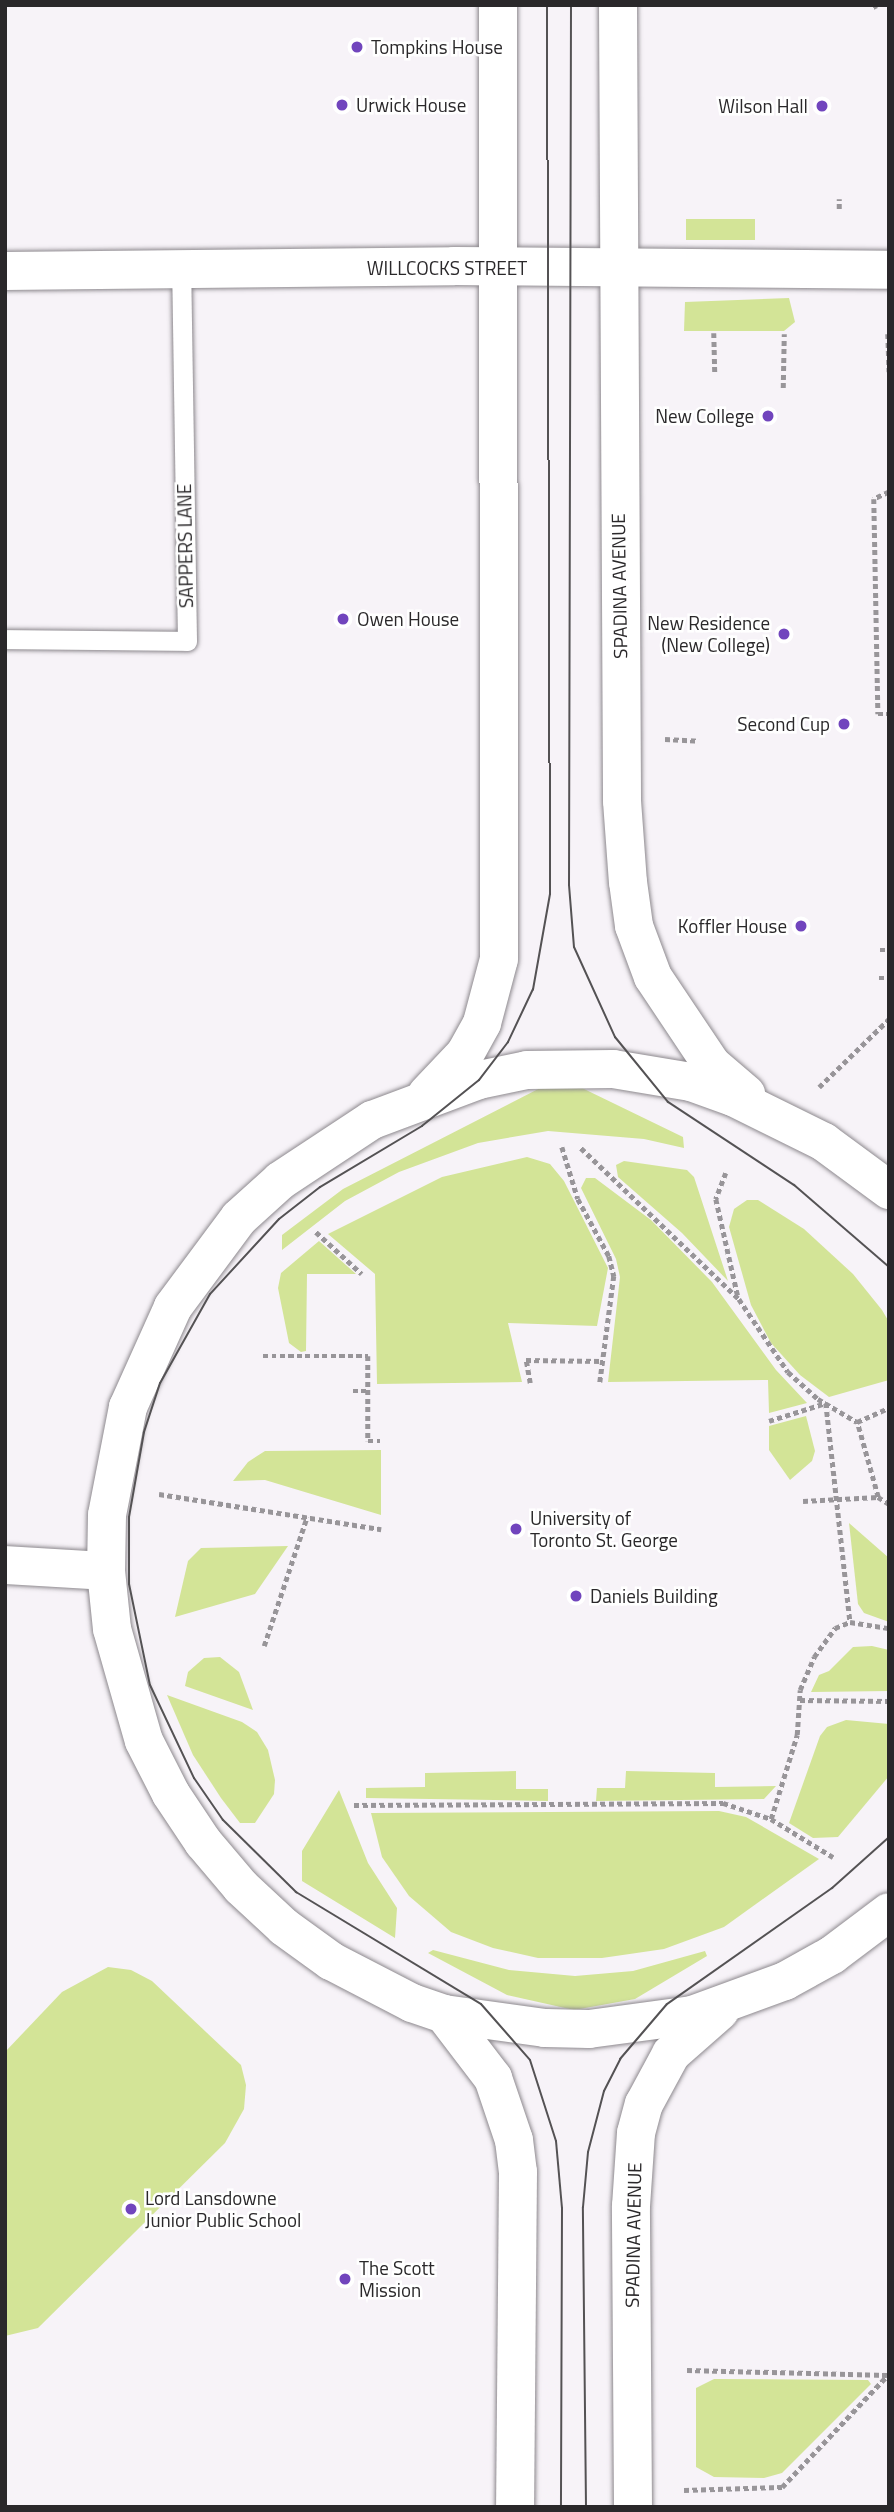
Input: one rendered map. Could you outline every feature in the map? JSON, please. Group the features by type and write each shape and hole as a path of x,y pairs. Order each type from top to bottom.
{"main road":[{"path":"423,1098 465,1054 495,987 499,959 498,5"},
{"name":"SPADINA AVENUE","path":"618,5 622,801 634,926 653,977 691,1038 712,1065 773,1115"},
{"name":"WILLCOCKS STREET","path":"5,271 499,267 889,270"},
{"path":"889,1190 824,1142 773,1115 691,1082 613,1069 527,1070 423,1098 324,1148 239,1218 204,1261 154,1343 128,1407 109,1502 107,1571 112,1629 145,1741 171,1794 203,1842 241,1887 331,1961 382,1989 444,2014 500,2025 589,2029 692,2015 735,2002 832,1955 889,1912"},
{"path":"5,1565 107,1571"},
{"name":"SPADINA AVENUE","path":"633,2507 631,2206 636,2133 644,2104 671,2054 712,2016 735,2002"},
{"path":"444,2014 493,2078 514,2140 518,2172 515,2507"}],"lane":[{"name":"SAPPERS LANE","path":"5,639 187,641 181,270"}],"path":[{"path":"839,199 839,209"},
{"path":"714,334 715,373"},
{"path":"783,388 784,334"},
{"path":"888,334 889,372"},
{"path":"889,492 874,499 878,714 889,714"},
{"path":"664,739 699,741"},
{"path":"880,950 889,950"},
{"path":"879,978 889,978"},
{"path":"819,1087 889,1019"},
{"path":"562,1147 578,1199 609,1256 614,1276 600,1382"},
{"path":"581,1148 738,1299 788,1372 826,1403 857,1422 878,1497"},
{"path":"726,1173 716,1199 738,1299"},
{"path":"316,1232 362,1274"},
{"path":"263,1356 368,1356 368,1441 380,1441"},
{"path":"530,1383 526,1360 602,1361"},
{"path":"353,1391 368,1391"},
{"path":"769,1420 826,1403"},
{"path":"826,1403 850,1622"},
{"path":"857,1422 889,1408"},
{"path":"159,1494 381,1530"},
{"path":"803,1501 878,1497 889,1504"},
{"path":"264,1646 307,1517"},
{"path":"771,1819 797,1735 800,1700 814,1657 835,1628 850,1622 889,1628"},
{"path":"800,1700 889,1701"},
{"path":"354,1805 723,1803 771,1819 834,1857"},
{"path":"687,2370 888,2375"},
{"path":"684,2490 782,2487 888,2375"}],"green space":[{"path":"686,219 755,219 755,240 686,240"},
{"path":"789,298 795,322 784,331 684,331 685,302"},
{"path":"544,1086 582,1088 683,1137 684,1148 644,1139 548,1131 478,1143 399,1172 345,1201 282,1250 282,1235 343,1189"},
{"path":"527,1157 550,1164 564,1181 608,1268 597,1326 508,1323 522,1382 377,1384 375,1274 328,1234 442,1177"},
{"path":"624,1161 687,1170 694,1177 728,1281 682,1233 618,1177 616,1165"},
{"path":"586,1178 595,1178 651,1220 712,1282 776,1370 807,1403 769,1413 768,1380 608,1382 620,1277 616,1259 581,1188"},
{"path":"747,1200 758,1200 804,1229 853,1274 882,1310 889,1322 889,1380 829,1397 800,1375 771,1343 751,1305 729,1227 734,1209"},
{"path":"319,1241 356,1274 307,1274 306,1351 301,1352 289,1343 278,1288 281,1273"},
{"path":"806,1416 815,1451 812,1461 790,1480 769,1450 769,1426"},
{"path":"381,1450 381,1515 265,1480 233,1481 248,1462 265,1451"},
{"path":"849,1523 889,1558 889,1622 864,1613 858,1604"},
{"path":"288,1546 255,1594 175,1617 188,1561 201,1548"},
{"path":"872,1646 889,1650 889,1691 811,1692 819,1675 829,1671 853,1647"},
{"path":"220,1657 239,1672 253,1710 185,1686 188,1672 204,1658"},
{"path":"167,1695 242,1722 257,1732 268,1750 275,1780 274,1794 255,1823 240,1823 221,1798 193,1755"},
{"path":"846,1720 889,1724 889,1776 838,1837 813,1838 789,1823 820,1736 827,1727"},
{"path":"516,1771 516,1789 548,1789 548,1801 366,1798 366,1788 425,1787 425,1773"},
{"path":"626,1771 715,1773 715,1787 776,1786 764,1799 596,1801 597,1788 625,1788"},
{"path":"339,1790 368,1863 397,1908 395,1938 302,1881 302,1851"},
{"path":"719,1811 746,1817 819,1859 724,1927 664,1949 602,1958 538,1958 493,1948 451,1932 409,1896 382,1857 371,1813"},
{"path":"433,1950 509,1970 575,1976 633,1971 705,1951 707,1956 635,1999 574,2010 507,1995 428,1953"},
{"path":"108,1967 131,1970 152,1981 241,2065 246,2085 244,2109 225,2143 38,2328 5,2336 5,2052 62,1992"},
{"path":"714,2379 868,2380 871,2384 782,2473 764,2478 714,2477 696,2467 696,2388"}],"tram line":[{"path":"547,5 550,894 533,989 508,1042 479,1080 422,1126 320,1187 279,1219 210,1294 160,1383 144,1432 129,1517 129,1584 150,1685 194,1778 223,1820 296,1892 481,2004 530,2060 556,2141 562,2208 561,2507"},
{"path":"571,5 569,885 574,947 615,1037 668,1102 794,1185 889,1267"},
{"path":"586,2507 583,2207 588,2152 604,2091 620,2059 667,2004 832,1888 889,1837"}],"place":[{"name":"Tompkins House","path":"357,47"},
{"name":"Urwick House","path":"342,105"},
{"name":"Wilson Hall","path":"822,106"},
{"name":"New College","path":"768,416"},
{"name":"Owen House","path":"343,619"},
{"name":"New Residence (New College)","path":"784,634"},
{"name":"Second Cup","path":"844,724"},
{"name":"Koffler House","path":"801,926"},
{"name":"University of Toronto St. George","path":"516,1529"},
{"name":"Daniels Building","path":"576,1596"},
{"name":"Lord Lansdowne Junior Public School","path":"131,2209"},
{"name":"The Scott Mission","path":"345,2279"}]}
